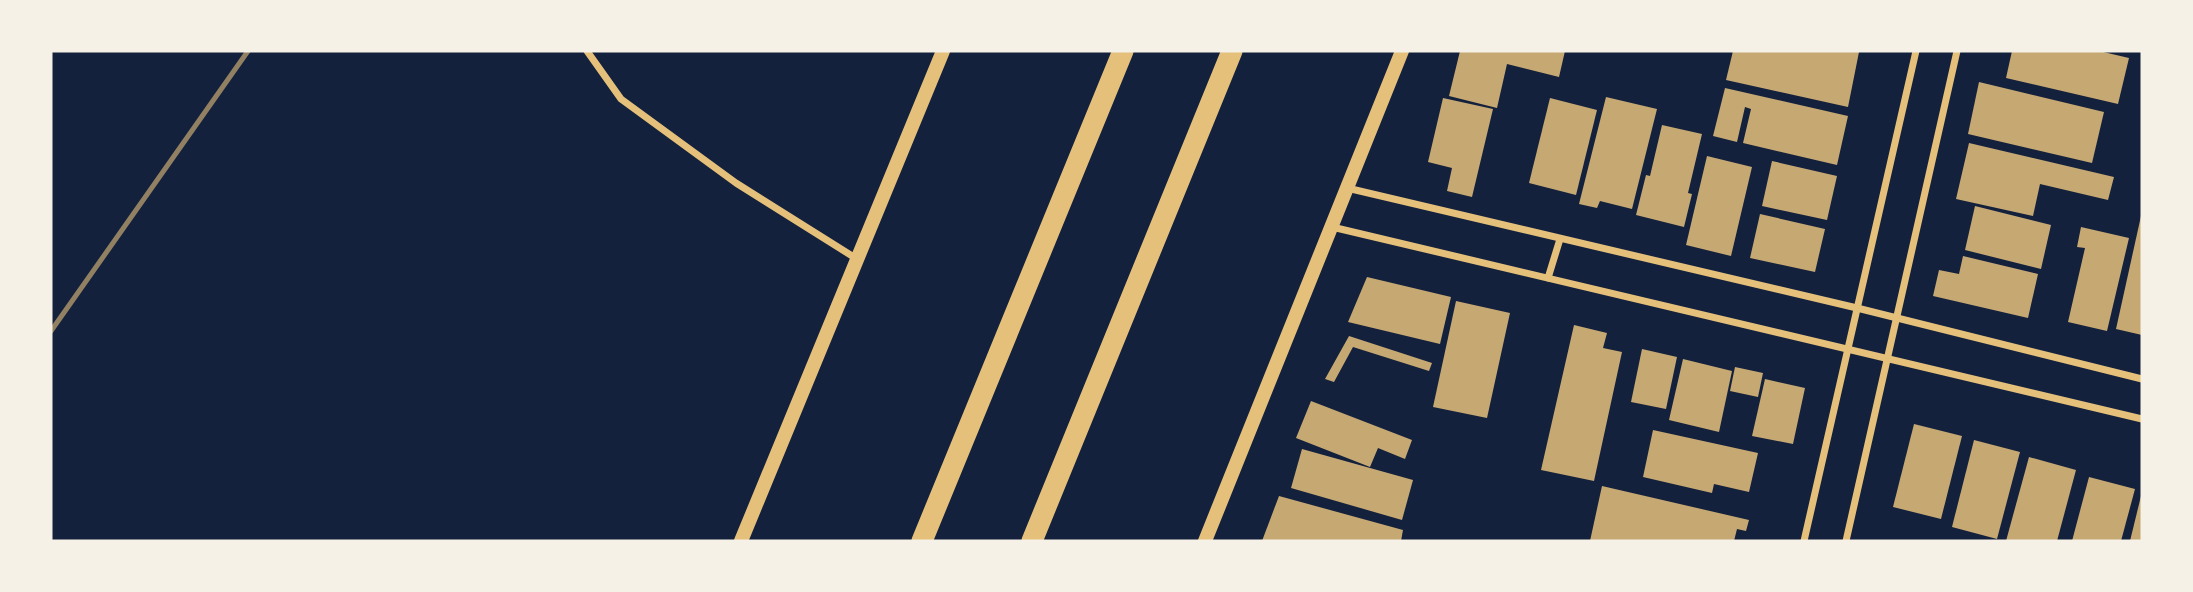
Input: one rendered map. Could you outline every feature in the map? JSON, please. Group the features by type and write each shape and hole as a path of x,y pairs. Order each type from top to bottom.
{"highway":[{"path":"922,541 1122,51"},
{"path":"1032,541 1232,51"}],"main road":[{"path":"741,541 943,51"},
{"path":"1205,541 1402,51"}],"street":[{"path":"587,51 621,99 736,183 858,259"},
{"path":"1804,541 1916,51"},
{"path":"1846,541 1957,51"},
{"path":"1347,188 2142,379"},
{"path":"1332,226 2142,419"},
{"path":"1548,278 1560,239"}],"building":[{"path":"1460,51 1565,51 1559,77 1507,64 1497,108 1449,96"},
{"path":"1733,51 1859,52 1848,107 1726,80"},
{"path":"2012,51 2099,51 2129,58 2118,104 2006,78"},
{"path":"1979,82 2104,112 2092,163 1968,134"},
{"path":"1725,88 1848,116 1837,165 1743,143 1751,109 1745,107 1737,142 1713,136"},
{"path":"1606,97 1657,109 1632,209 1600,201 1597,208 1579,204"},
{"path":"1443,98 1493,109 1472,197 1447,191 1452,168 1428,162"},
{"path":"1550,98 1597,110 1576,195 1529,183"},
{"path":"1662,125 1702,134 1688,193 1692,194 1684,227 1636,215 1646,175 1650,176"},
{"path":"1969,143 2114,177 2108,200 2040,184 2033,216 1956,199"},
{"path":"1707,156 1752,167 1731,256 1686,245"},
{"path":"1772,161 1837,176 1827,220 1762,206"},
{"path":"1975,206 2051,225 2041,269 1965,250"},
{"path":"1760,214 1825,229 1815,272 1750,258"},
{"path":"2142,216 2142,335 2116,329"},
{"path":"2081,227 2129,238 2107,331 2068,322 2085,248 2077,247"},
{"path":"1963,256 2038,274 2028,318 1933,296 1939,270 1959,274"},
{"path":"1367,277 1451,297 1440,344 1348,322"},
{"path":"1456,301 1510,313 1487,418 1433,407"},
{"path":"1574,325 1607,333 1603,348 1622,352 1594,481 1541,470"},
{"path":"1349,336 1432,363 1429,371 1353,347 1334,382 1325,379"},
{"path":"1642,349 1677,357 1666,409 1631,402"},
{"path":"1683,359 1732,371 1719,432 1669,420"},
{"path":"1735,367 1763,373 1758,397 1730,391"},
{"path":"1765,379 1805,388 1793,444 1752,436"},
{"path":"1311,401 1412,440 1405,459 1378,448 1370,467 1296,438"},
{"path":"1914,424 1962,436 1941,519 1893,507"},
{"path":"1653,430 1758,453 1749,492 1714,484 1712,493 1643,477"},
{"path":"1974,440 2020,452 1997,539 1952,527"},
{"path":"1302,449 1413,480 1402,520 1291,488"},
{"path":"2029,457 2076,470 2057,541 2006,541"},
{"path":"2089,477 2135,489 2121,541 2072,541"},
{"path":"1602,486 1749,520 1746,531 1737,529 1734,541 1590,541"},
{"path":"1279,496 1403,530 1401,541 1262,541"},
{"path":"2141,496 2142,541 2130,541"}],"railway":[{"path":"51,331 248,51"}]}
